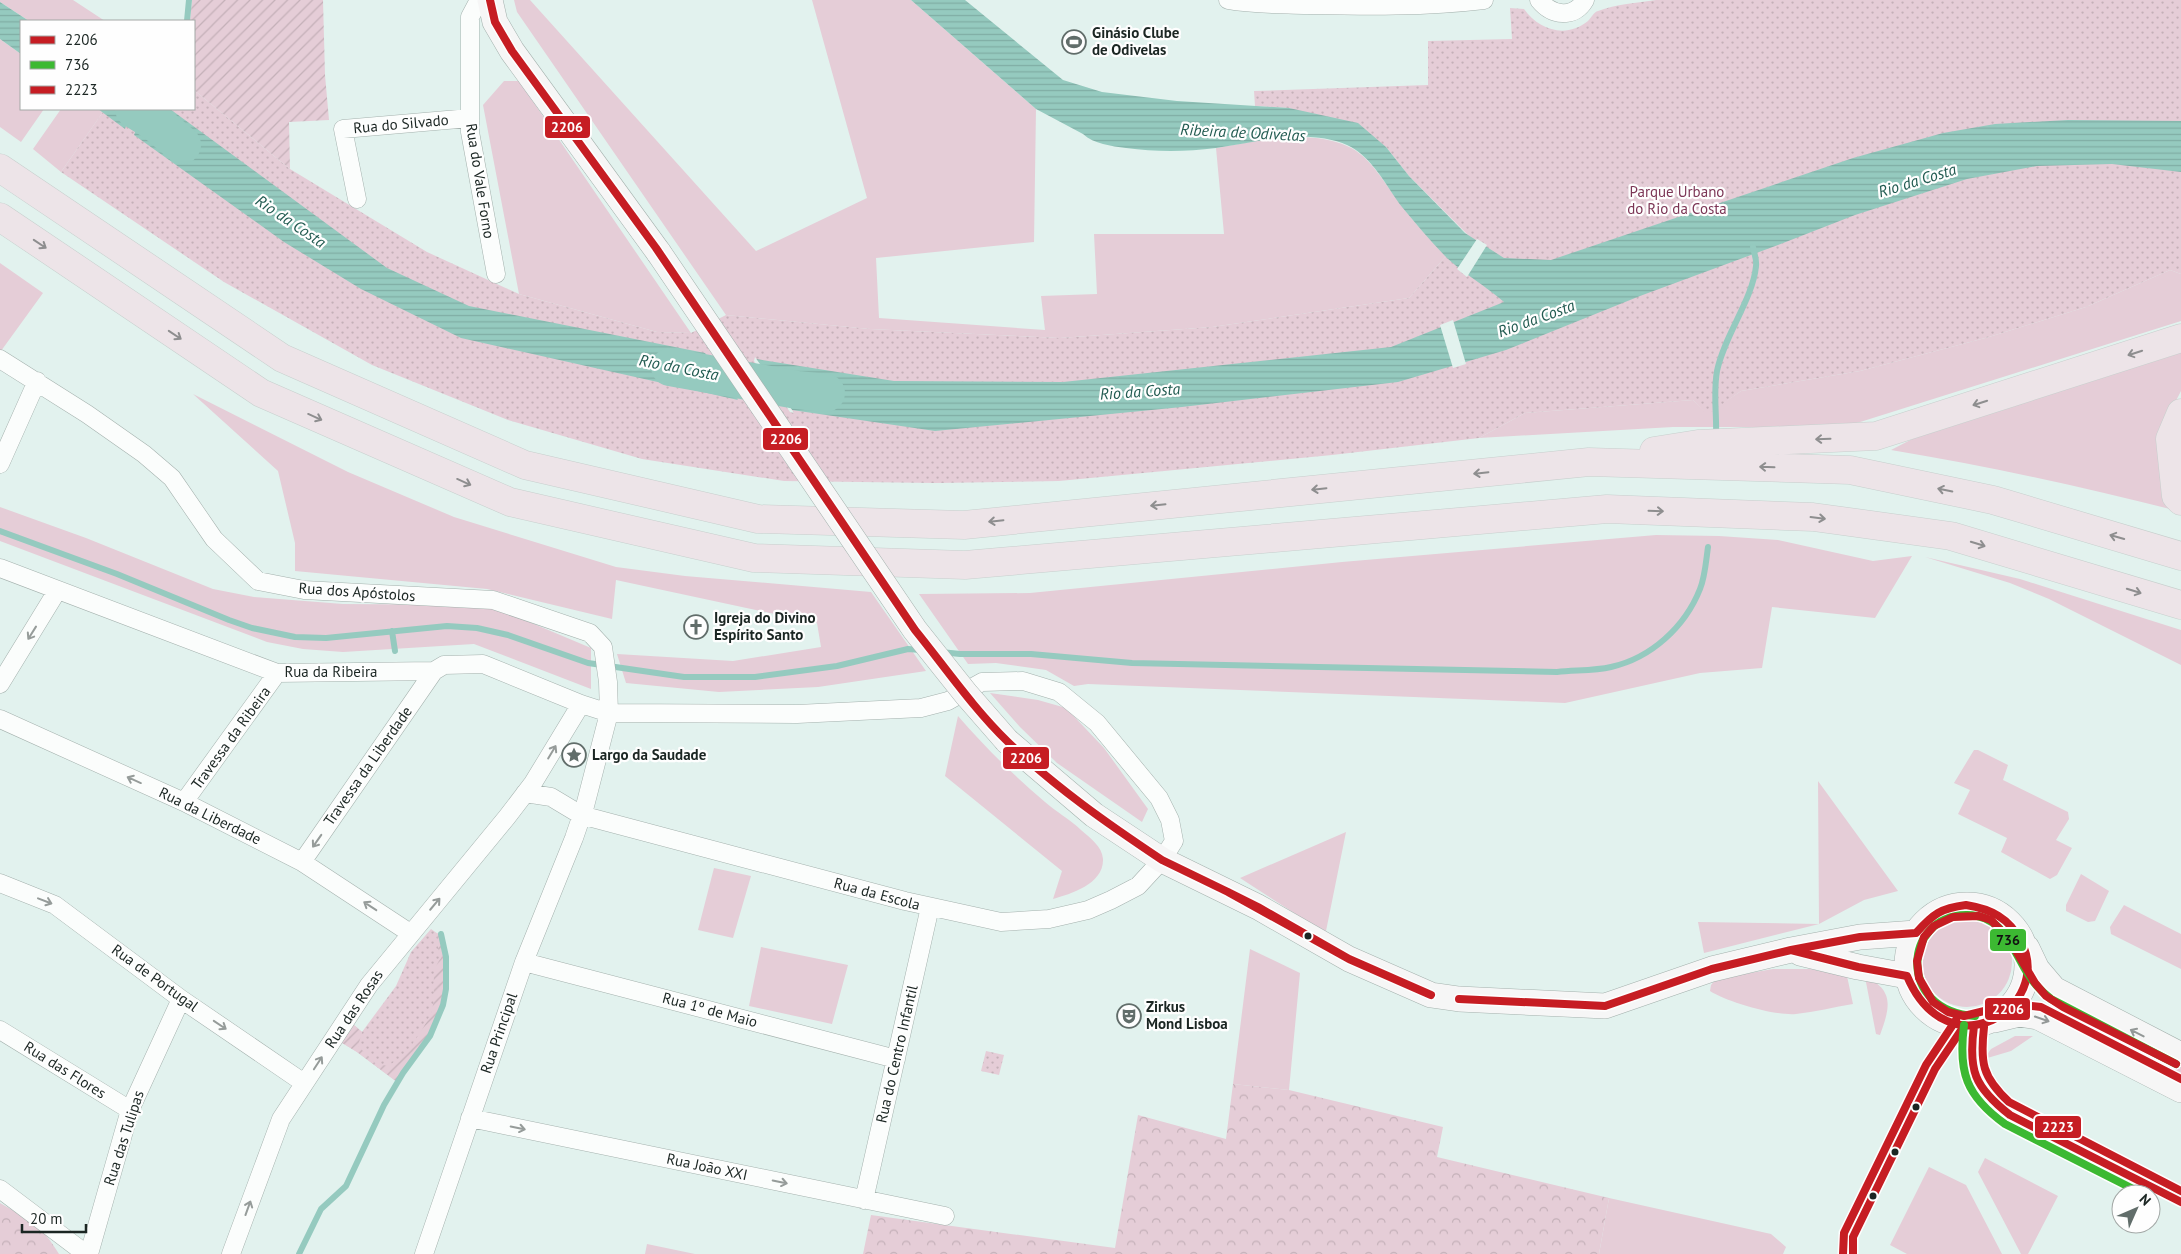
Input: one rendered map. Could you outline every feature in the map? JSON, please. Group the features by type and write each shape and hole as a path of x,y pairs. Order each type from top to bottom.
{"highway":[{"path":"0,168 282,358 525,465 758,519 964,525 1589,462 1698,444 1876,436 2181,338"},
{"path":"0,217 261,393 510,502 754,558 965,565 1607,509 1812,517 1951,536 2181,604"},
{"path":"2181,413 2170,438 2176,496 2181,501"},
{"path":"1589,462 1850,470 1992,500 2181,556"}],"street":[{"name":"Rua do Vale Forno","path":"479,0 470,17 470,132 496,274"},
{"path":"490,0 495,22 512,51 659,253 915,630 966,694 1007,741 1094,815 1162,860 1258,907 1349,959 1431,995 1459,1000 1604,1006 1712,969 1790,950 1860,937 1916,933"},
{"path":"1228,0 1271,4 1410,5 1484,0"},
{"path":"1539,0 1549,10 1563,14 1574,12 1582,6 1585,0"},
{"name":"Rua do Silvado","path":"357,199 343,129 470,118"},
{"name":"Rua dos Apóstolos","path":"0,359 37,381 144,454 172,478 214,539 258,581 304,590 493,600 590,634 603,647 608,682 609,713 581,815"},
{"path":"0,464 37,381"},
{"name":"Rua da Ribeira","path":"0,568 278,673 434,671 444,665 483,664 581,704 609,713"},
{"path":"0,684 57,591"},
{"name":"Travessa da Liberdade","path":"302,862 434,671"},
{"name":"Travessa da Ribeira","path":"184,802 278,673"},
{"name":"Rua da Escola","path":"525,793 550,797 581,815 930,907 1001,922 1049,919 1088,910 1138,886 1162,860 1174,841 1170,820 1159,798 1097,723 1059,692 1023,681 982,682 948,701 921,708 796,714 609,713"},
{"path":"525,793 581,704"},
{"name":"Rua da Liberdade","path":"0,719 184,802 302,862 410,932"},
{"name":"Rua das Rosas","path":"231,1254 281,1119 369,985 410,932 507,818 525,793"},
{"name":"Rua Principal","path":"424,1254 524,962 574,838 581,815"},
{"name":"Rua de Portugal","path":"0,883 55,905 181,998 304,1083"},
{"path":"2181,1055 2054,989 2037,969 2021,937 2008,920 1991,909 1971,904 1950,906 1934,914 1916,933 1906,959 1907,976 1913,992 1922,1006 1934,1016 1948,1023 1964,1026 1974,1026 2019,1014 2038,1017 2181,1090"},
{"name":"Rua do Centro Infantil","path":"864,1200 930,907"},
{"path":"1994,1020 2011,1007 2021,993 2026,978 2027,958 2021,937"},
{"path":"1790,950 1858,967 1907,976"},
{"name":"Rua 1º de Maio","path":"524,962 896,1058"},
{"name":"Rua das Tulipas","path":"88,1254 130,1110 181,998"},
{"name":"Rua das Flores","path":"0,1030 130,1110"},
{"name":"Rua João XXI","path":"470,1118 944,1216"},
{"path":"0,1190 88,1254"}],"green space":[{"path":"0,0 73,0 103,20 27,20 0,2"},
{"path":"192,0 323,0 325,75 329,120 289,122 290,169 195,91 195,20 190,20"},
{"path":"514,0 530,0 756,251 867,198 812,0 911,0 1036,109 1034,242 876,258 879,318 1045,330 1041,296 1097,294 1094,234 1224,234 1216,148 1282,138 1316,138 1332,141 1356,151 1377,172 1411,218 1446,256 1409,298 1212,327 1060,338 870,329 726,315 517,12"},
{"name":"Parque Urbano do Rio da Costa","path":"1656,0 2181,0 2181,274 2170,270 2086,307 1989,337 1860,371 1741,391 1707,415 1693,400 1525,413 1479,438 1332,455 1059,481 936,483 784,481 642,459 508,420 372,365 224,282 61,172 104,110 195,110 195,91 290,169 427,252 519,294 657,332 691,333 726,315 870,329 1060,338 1212,327 1409,298 1446,256 1471,238 1409,176 1386,147 1289,108 1255,106 1254,91 1428,85 1428,41 1512,39 1510,8 1524,9 1545,27 1562,31 1580,27 1598,11 1619,5"},
{"path":"0,39 20,53 20,110 43,110 21,142 0,127"},
{"path":"504,81 519,81 691,333 657,332 519,294 483,105"},
{"path":"60,110 100,110 103,112 61,172 33,149"},
{"path":"0,263 43,293 1,351 0,350"},
{"path":"2170,270 2181,274 2181,321 1857,423 1810,427 1673,427 1479,438 1525,413 1693,400 1707,414 1741,391 1860,371 1989,337 2086,307"},
{"path":"2181,351 2181,391 2167,418 2178,511 2035,478 1891,450 1918,436"},
{"path":"193,394 348,472 454,517 616,567 685,576 871,592 926,671 818,687 719,692 626,683 617,654 733,661 821,647 817,623 616,580 612,619 487,589 295,571 295,543 278,471"},
{"path":"0,507 86,538 213,589 254,597 343,604 489,605 591,648 591,689 474,644 343,652 303,649 267,642 0,541"},
{"path":"1656,535 1719,536 1778,540 1873,561 1912,556 1875,618 1772,607 1762,668 1700,673 1565,703 1088,684 1074,686 1046,670 996,663 968,664 919,594 1030,593 1342,562"},
{"path":"1925,557 2020,579 2181,630 2181,665 2049,599 2010,583"},
{"path":"990,693 1038,700 1066,708 1104,748 1148,809 1142,822 1057,763 1020,727"},
{"path":"958,716 1022,782 1049,806 1077,826 1098,846 1103,859 1102,868 1092,881 1077,891 1053,899 1062,871 945,776"},
{"path":"1974,750 1978,750 2008,765 2003,780 2068,812 2069,819 2056,840 2072,848 2057,875 2050,879 2001,852 2007,838 1958,814 1970,790 1954,783"},
{"path":"1818,781 1898,891 1864,900 1819,924"},
{"path":"1346,832 1326,931 1305,920 1240,878"},
{"path":"714,868 751,876 733,938 698,930"},
{"path":"2081,874 2109,891 2095,921 2088,922 2066,911 2066,905"},
{"path":"2124,905 2181,934 2181,969 2111,934 2110,927"},
{"path":"1967,917 1984,920 1999,930 2009,945 2012,962 2009,979 1999,994 1984,1004 1967,1007 1950,1004 1935,994 1925,979 1922,962 1925,945 1935,930 1950,920"},
{"path":"1698,922 1819,924 1704,953"},
{"path":"431,929 441,936 444,949 446,988 444,1001 436,1026 397,1082 339,1041 354,1025 362,1032 396,986 411,952"},
{"path":"437,933 441,936 444,949 446,988 444,1001 436,1026 397,1082 339,1041 354,1025 362,1032 358,1046 376,1064 389,1066 396,1060 399,1062 431,1013 434,999 435,970 441,958"},
{"path":"761,947 848,965 832,1024 749,1006"},
{"path":"1250,949 1300,973 1289,1090 1233,1084"},
{"path":"1773,969 1810,969 1847,976 1853,1004 1796,1014 1776,1013 1728,1000 1710,991 1711,985 1716,979"},
{"path":"1865,977 1875,982 1886,994 1888,1002 1886,1017 1880,1035 1876,1034"},
{"path":"2075,1012 2181,1066 2181,1075 2071,1020"},
{"path":"2015,1036 2033,1036 2011,1051 1984,1059 1991,1049"},
{"path":"986,1051 1004,1055 999,1075 981,1071"},
{"path":"1233,1084 1289,1090 1443,1127 1437,1157 1609,1198 1599,1254 863,1254 871,1215 1115,1248 1138,1115 1226,1139"},
{"path":"1985,1158 2058,1196 2028,1254 2021,1254 1978,1172"},
{"path":"1929,1167 1966,1185 2002,1254 1907,1254 1890,1245"},
{"path":"1609,1198 1771,1234 1786,1247 1783,1254 1599,1254"},
{"path":"0,1203 40,1229 59,1254 0,1254"},
{"path":"647,1244 695,1254 645,1254"}],"water":[{"name":"Ribeira de Odivelas","path":"911,0 965,0 1063,80 1102,92 1177,101 1289,108 1358,123 1386,147 1409,176 1465,233 1504,258 1551,260 1853,158 1943,133 1995,124 2068,120 2181,121 2181,172 2112,164 2037,166 1967,179 1855,215 1640,296 1506,350 1398,382 1182,407 935,431 792,410 756,359 894,381 1063,382 1391,347 1504,302 1447,258 1402,207 1378,172 1364,156 1347,145 1315,137 1299,137 1216,148 1171,151 1137,149 1097,142 1036,109"},
{"path":"0,2 27,20 20,20 20,53 0,39"},
{"path":"99,110 132,110 125,129"},
{"path":"144,110 171,110 387,268 469,306 705,353 738,400 461,338 361,289 284,242 134,135"}],"pier":[{"path":"1477,239 1487,245 1467,277 1457,269"},
{"path":"1453,320 1466,364 1453,368 1440,325"},
{"path":"755,357 794,413 790,412 754,361"}],"waterway":[{"path":"187,20 189,0"},
{"name":"Rio da Costa","path":"136,110 155,122 182,145"},
{"path":"1716,437 1715,388 1717,371 1726,344 1754,279 1756,259 1753,247"},
{"name":"Rio da Costa","path":"670,367 797,390 826,393"},
{"path":"0,531 117,574 229,620 252,628 295,637 326,638 447,626 477,628 508,635 588,663 684,677 755,677 837,666 908,649 921,650"},
{"path":"941,652 960,654 1031,654 1132,663 1557,672 1598,669 1626,663 1640,656 1665,639 1676,628 1694,603 1700,589 1708,547"},
{"path":"392,631 395,651"},
{"path":"299,1254 321,1209 346,1186 384,1105 403,1073 430,1036 443,1005 446,989 446,957 441,934"}],"transit line":[{"name":"2206","path":"490,0 495,22 512,51 656,248"},
{"name":"2206","path":"656,248 915,630"},
{"name":"2206","path":"656,248 915,630"},
{"name":"2206","path":"915,630 995,729 1026,759 1082,804 1162,860"},
{"name":"2206","path":"1162,860 1228,892"},
{"name":"2206","path":"1162,860 1228,892"},
{"name":"2206","path":"1228,892 1349,959"},
{"name":"2206","path":"1228,892 1349,959"},
{"name":"2206","path":"1966,905 1991,912 2011,926 2021,941 2028,966 2023,988 2011,1007 1992,1020 1970,1025 1947,1021 1925,1005 1907,976 1858,967 1791,950 1860,937 1916,933 1938,913 1950,908 1966,905"},
{"name":"736","path":"1975,1016 1949,1010 1931,998 1921,982 1917,964 1920,946 1930,930 1945,919 1966,915 1979,916 1989,920 2005,935 2033,981 2051,999 2176,1064"},
{"name":"2223","path":"2176,1064 2063,1007 2046,996 2035,983 2009,939 1991,920 1979,916 1953,917 1934,926 1924,937 1917,961 1919,978 1933,1002 1948,1012 1964,1016 2013,1004 2041,1007 2181,1079"},
{"name":"2206","path":"1712,969 1791,950"},
{"name":"2206","path":"1349,959 1431,995"},
{"name":"2206","path":"1349,959 1431,995"},
{"name":"2206","path":"1605,1006 1712,969"},
{"name":"2206","path":"1605,1006 1712,969"},
{"name":"2206","path":"1459,999 1605,1006"},
{"name":"2206","path":"1459,999 1605,1006"},
{"name":"2223","path":"1843,1254 1844,1233 1926,1065 1956,1020"},
{"name":"736","path":"1964,1025 1962,1042 1964,1070 1973,1093 1992,1114 2005,1124 2123,1184"},
{"name":"2206","path":"1853,1254 1853,1237 1935,1069 1964,1026"},
{"name":"2206","path":"1974,1026 1972,1055 1976,1076 1981,1086 1998,1105 2010,1115 2181,1202"},
{"name":"2223","path":"1984,1027 1982,1050 1985,1068 1993,1085 2009,1102 2181,1191"}],"place":[{"name":"Ginásio Clube de Odivelas","path":"1074,42"},
{"name":"Igreja do Divino Espírito Santo","path":"696,627"},
{"name":"Largo da Saudade","path":"574,755"},
{"name":"Zirkus Mond Lisboa","path":"1129,1016"}]}
